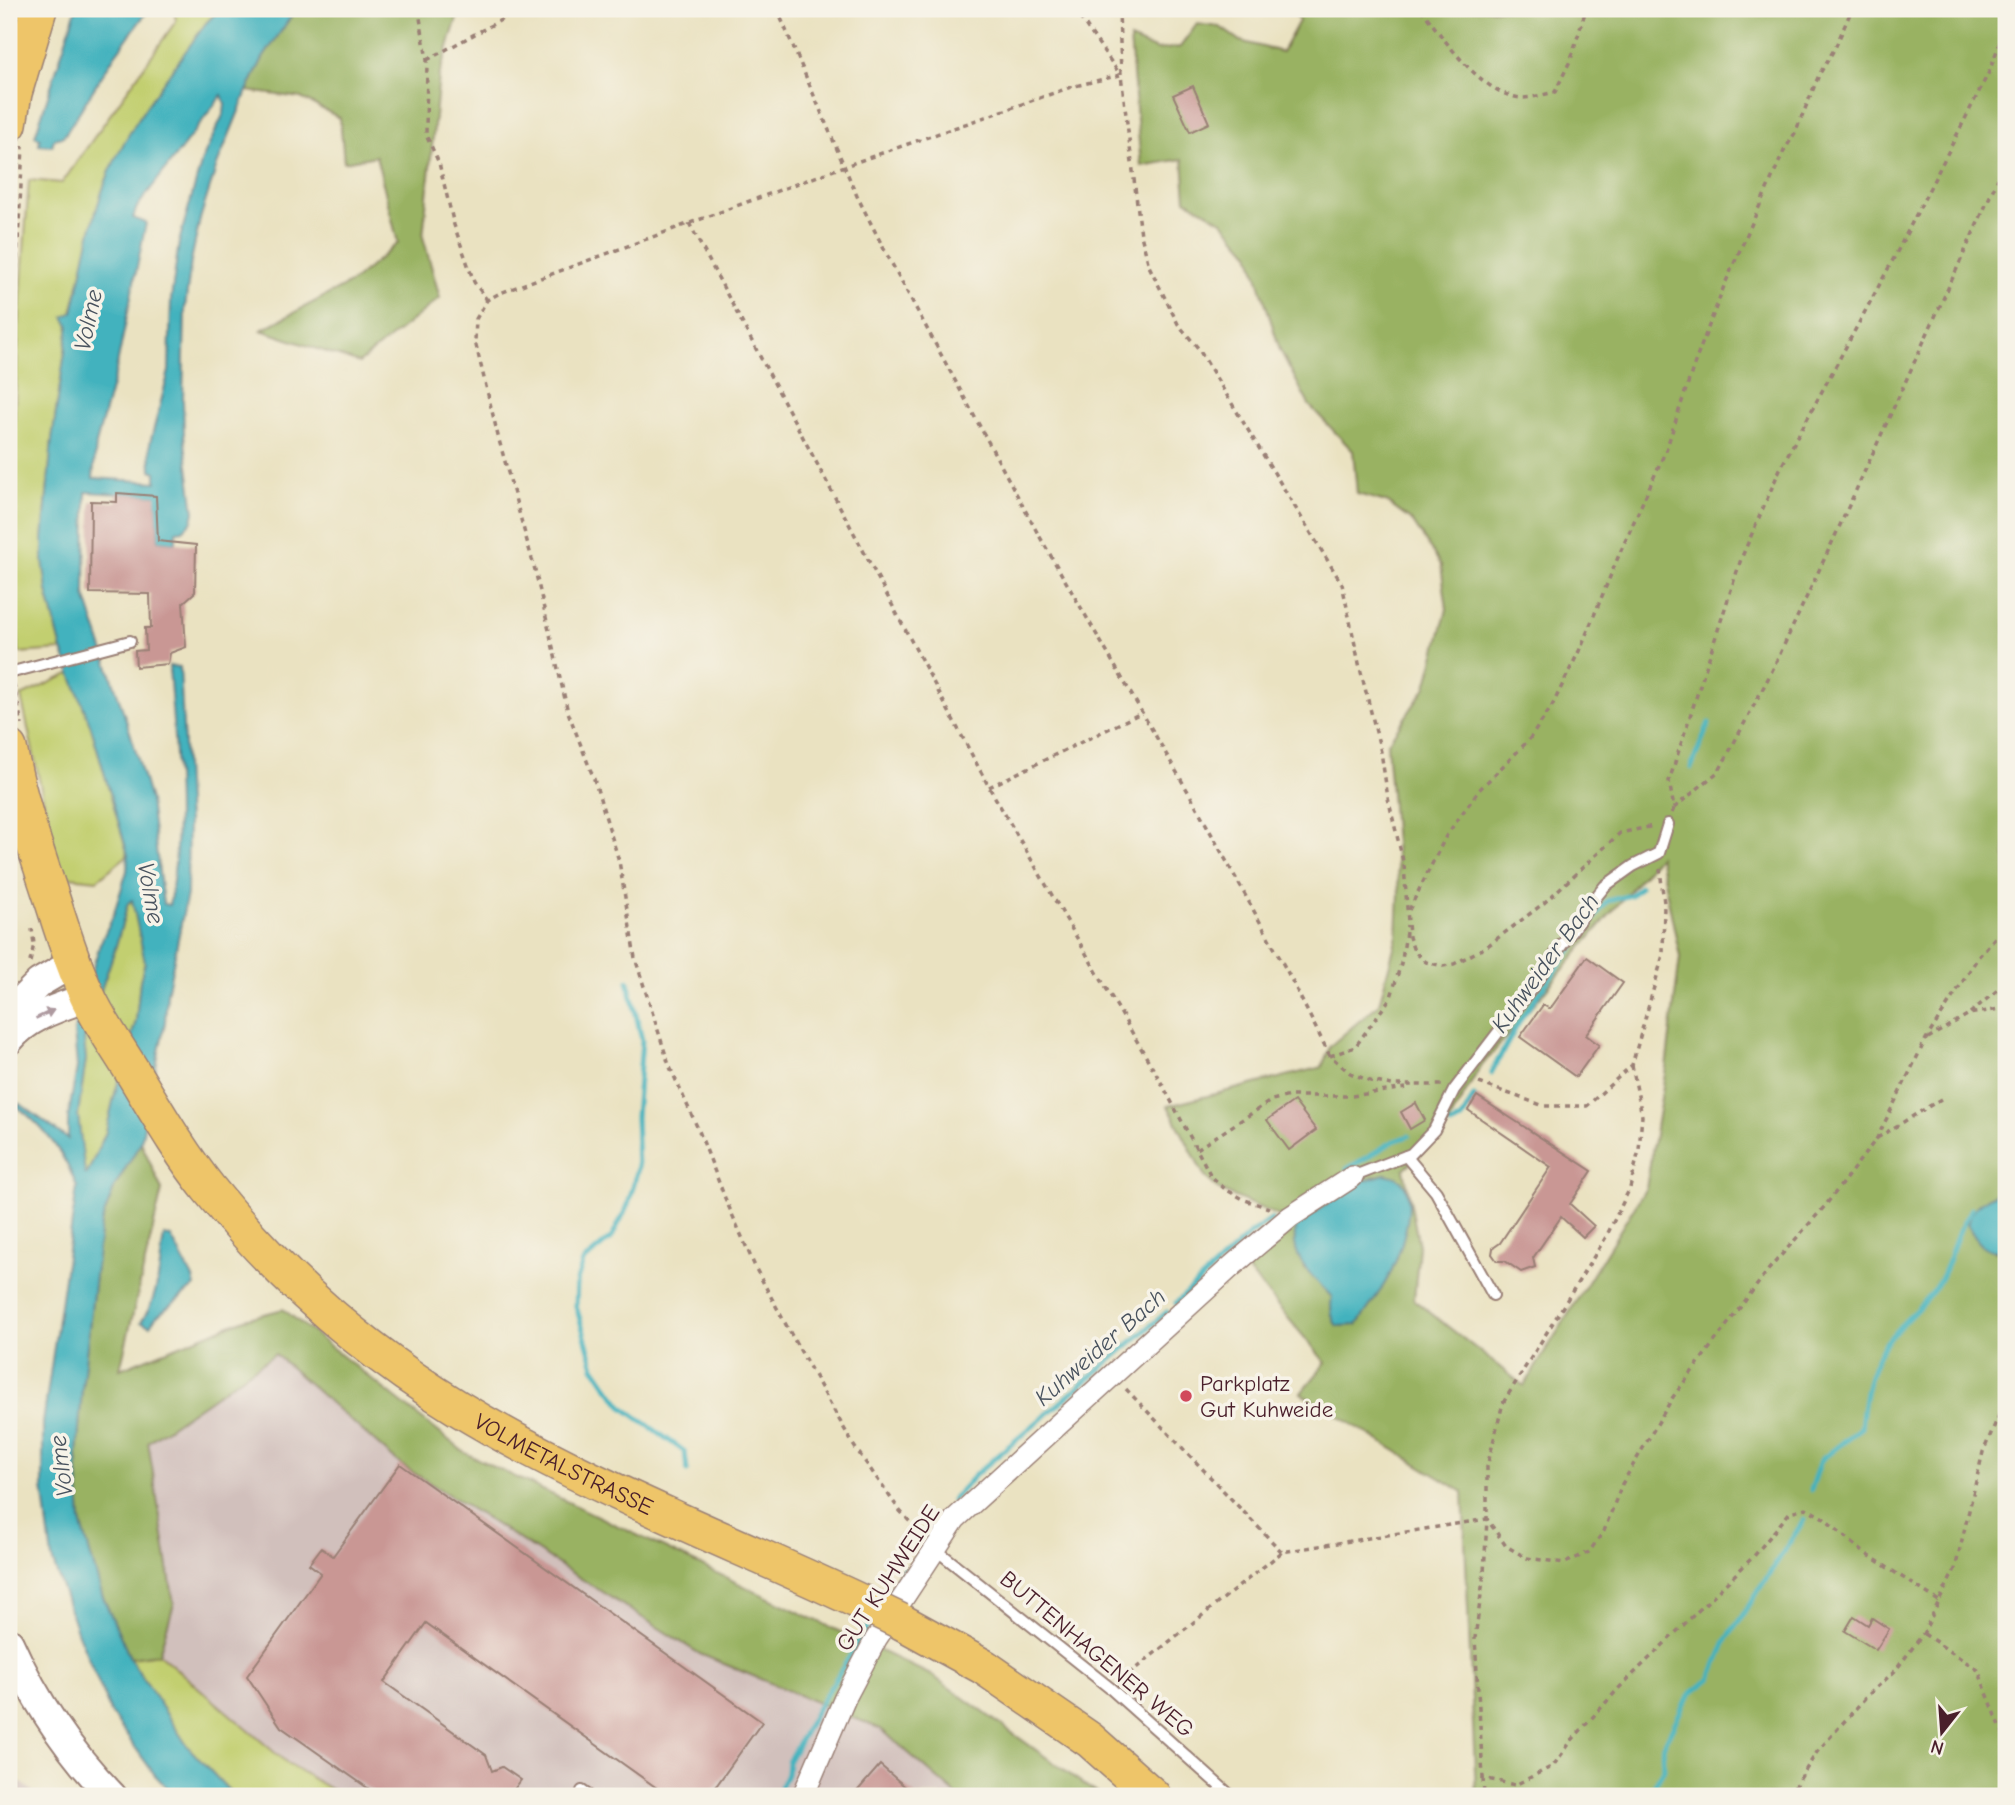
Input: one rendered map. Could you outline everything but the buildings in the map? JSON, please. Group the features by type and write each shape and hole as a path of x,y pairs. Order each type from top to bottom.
{"main road":[{"path":"16,134 14,93 39,9"},
{"name":"VOLMETALSTRASSE","path":"16,739 30,834 73,963 88,997 158,1114 206,1186 250,1237 346,1328 412,1378 460,1409 545,1457 869,1606 984,1667 1090,1740 1153,1796"}],"street":[{"path":"9,1013 39,983 73,963"},
{"path":"9,1040 21,1028 44,1014 88,997"},
{"name":"GUT KUHWEIDE","path":"803,1796 845,1698 876,1639 955,1519 1233,1265 1290,1217 1352,1177"},
{"path":"9,1643 49,1719 75,1756 112,1796"}],"lane":[{"path":"14,671 130,641"},
{"path":"1352,1177 1411,1154 1434,1130 1454,1090 1516,1010 1605,886 1633,866 1659,853 1668,824"},
{"path":"1406,1156 1436,1192 1493,1296"},
{"name":"BUTTENHAGENER WEG","path":"934,1548 1110,1688 1231,1796"}],"path":[{"path":"421,9 419,12 427,60 426,135 439,163 454,225 474,282 487,300"},
{"path":"427,60 521,9"},
{"path":"777,9 862,206 939,353 1037,532 1217,844 1330,1056 1350,1073 1370,1081 1415,1086"},
{"path":"1074,9 1121,75"},
{"path":"1119,9 1121,75 1141,235 1149,266 1178,324 1198,348 1342,584 1404,865 1409,937 1414,951 1435,966 1454,964 1486,947 1544,903 1620,833 1668,824 1674,808 1719,771 1771,673 2006,161"},
{"path":"1421,9 1465,66 1508,95 1524,98 1555,92 1571,60 1586,9"},
{"path":"1330,1056 1355,1047 1391,997 1402,960 1409,911 1446,836 1479,790 1528,741 1551,708 1581,647 1666,450 1724,286 1819,75 1835,48 1852,9"},
{"path":"1674,808 1669,781 1741,559 1780,469 1895,256 1989,72 2006,26"},
{"path":"934,1548 900,1511 854,1446 791,1334 756,1269 669,1065 635,958 619,861 594,779 568,712 535,570 475,341 476,319 487,300 500,293 845,166 1071,87 1121,75"},
{"path":"16,134 20,170 10,439 9,593 17,705 16,739"},
{"path":"689,223 989,787 1162,1084 1211,1176 1225,1189 1245,1200 1290,1217"},
{"path":"989,787 1141,713"},
{"path":"1484,1796 1475,1638 1484,1573 1486,1466 1503,1403 1606,1237 1630,1188 1639,1150 1642,1116 1632,1065 1662,955 1664,903 1659,853"},
{"path":"24,970 33,955 30,917"},
{"path":"1487,1519 1506,1546 1527,1558 1565,1563 1589,1552 1604,1531 1622,1484 1673,1397 1769,1269 1825,1206 1877,1138 1926,1040 1979,956 2006,925"},
{"path":"1926,1040 1969,1014 2006,983"},
{"path":"1969,1014 2006,1008"},
{"path":"1464,1077 1544,1106 1587,1106 1632,1065"},
{"path":"1197,1149 1272,1100 1290,1096 1352,1096 1441,1084 1454,1090"},
{"path":"1877,1138 1941,1098"},
{"path":"1112,1375 1282,1552"},
{"path":"1789,1796 1816,1752 1866,1697 1895,1671 1923,1634 1955,1569 1983,1452 2006,1399"},
{"path":"1483,1778 1516,1785 1553,1766 1572,1740 1619,1688 1754,1556 1790,1512 1807,1508 1822,1517 1862,1552 1939,1601"},
{"path":"1110,1688 1282,1552 1487,1519"},
{"path":"1923,1634 1978,1670 2006,1741"}],"shaded area":[{"path":"275,1354 400,1464 700,1654 881,1729 958,1796 342,1796 287,1763 159,1654 174,1604 148,1442"},
{"path":"9,1773 39,1796 9,1796"}],"green space":[{"path":"174,9 220,9 206,23 137,123 110,172 96,215 69,325 52,439 43,539 47,591 62,650 19,653 13,476 17,357 29,180 62,183 176,21"},
{"path":"296,9 460,9 439,76 423,237 440,298 359,363 261,330 352,282 398,243 376,156 344,162 340,118 301,98 247,91 263,58"},
{"path":"1293,9 2006,9 2006,1189 1988,1197 1995,1252 2006,1250 2006,1796 1476,1796 1463,1492 1301,1393 1326,1363 1246,1268 1281,1217 1219,1190 1205,1177 1168,1106 1322,1067 1330,1046 1379,1004 1397,936 1399,893 1387,744 1426,687 1447,609 1441,565 1413,522 1386,502 1357,494 1353,451 1309,405 1280,350 1250,253 1222,221 1186,200 1183,159 1141,166 1130,39 1157,50 1180,47 1197,24 1220,27 1240,41 1282,52 1299,21","holes":["1659,856 1680,957 1666,1068 1646,1188 1524,1386 1414,1300 1419,1246 1404,1169 1442,1134 1479,1069","1385,1174 1400,1179 1407,1194 1407,1218 1401,1246 1387,1279 1357,1325 1337,1326 1333,1319 1332,1297 1304,1267 1372,1177"]},
{"path":"71,673 91,727 128,855 97,880 60,876 21,696"},
{"path":"133,900 145,962 136,1021 106,1132 87,1174 84,1174 78,1115 86,1059 84,1040 128,903"},
{"path":"141,1142 162,1190 120,1369 245,1319 283,1309 465,1453 933,1676 1100,1796 958,1796 881,1729 700,1654 400,1464 275,1354 148,1442 174,1604 159,1654 130,1658 102,1595 81,1522 77,1455 101,1223 115,1186"},
{"path":"159,1654 287,1763 342,1796 234,1796 188,1747 130,1658"}],"water":[{"path":"76,9 149,9 115,55 66,133 54,139 52,146 39,145 40,139 35,136"},
{"name":"Volme","path":"220,9 296,9 263,58 247,91 217,165 200,219 191,261 185,308 183,401 184,435 194,512 192,521 183,530 176,531 176,543 158,541 155,496 86,492 85,595 150,801 163,904 169,905 174,877 177,818 169,666 180,667 188,823 187,894 141,1142 115,1186 101,1223 77,1455 81,1522 102,1595 130,1658 188,1747 234,1796 175,1796 155,1775 112,1715 78,1634 52,1559 43,1487 43,1423 77,1187 54,1143 38,1124 18,1107 19,1103 68,1139 68,1118 77,1067 74,1031 100,944 113,916 127,871 128,855 91,727 62,650 47,591 43,560 52,439 69,325 64,317 73,312 98,205 119,151 154,95 206,23","holes":["222,95 224,113 202,160 179,242 171,299 169,371 150,443 151,470 156,472 156,482 93,478 96,444 116,370 146,223 133,218 137,207","132,900 145,962 136,1021 106,1132 85,1174 78,1115 86,1059 84,1040 128,903"]},
{"path":"1385,1174 1400,1179 1408,1193 1408,1216 1402,1242 1386,1281 1357,1325 1337,1326 1333,1320 1332,1297 1299,1257 1296,1248 1296,1226 1356,1183"},
{"path":"2006,1189 2006,1250 1992,1250 1978,1241 1967,1224 1977,1206"},
{"path":"164,1236 171,1237 195,1286 156,1317 150,1326 141,1322 155,1291"}],"waterway":[{"name":"Kuhweider Bach","path":"1691,768 1709,723"},
{"name":"Kuhweider Bach","path":"1491,1073 1523,1015 1607,901 1631,895 1640,887"},
{"path":"628,981 642,1040 636,1117 638,1168 628,1205 612,1237 583,1262 577,1280 576,1306 594,1367 624,1408 685,1452 687,1471"},
{"name":"Kuhweider Bach","path":"1451,1125 1462,1119 1474,1096"},
{"name":"Kuhweider Bach","path":"1347,1169 1394,1141 1409,1136"},
{"path":"1811,1490 1821,1460 1861,1428 1867,1389 1879,1353 1935,1288 1972,1209"},
{"name":"Kuhweider Bach","path":"1176,1303 1249,1235 1271,1219"},
{"name":"Kuhweider Bach","path":"952,1500 976,1474 1167,1312"},
{"path":"1653,1796 1655,1784 1664,1769 1663,1747 1684,1704 1692,1693 1711,1678 1726,1641 1804,1520"},
{"name":"Kuhweider Bach","path":"885,1599 904,1569"},
{"name":"Kuhweider Bach","path":"777,1796 787,1774 788,1762 871,1622"}],"railway":[{"path":"9,1792 15,1796"}],"place":[{"name":"Parkplatz Gut Kuhweide","path":"1186,1396"}]}
